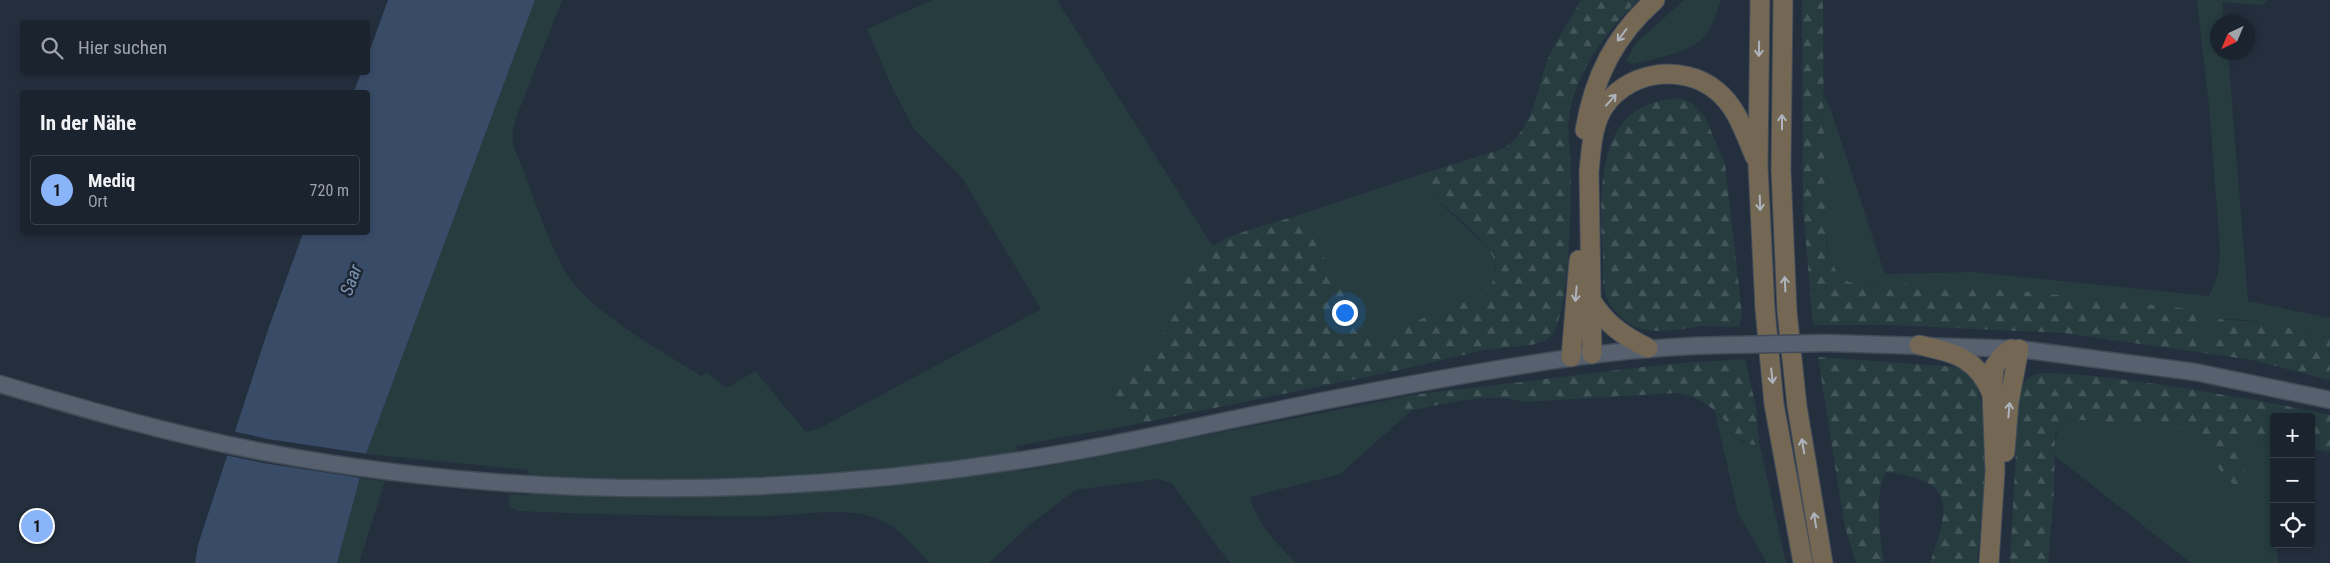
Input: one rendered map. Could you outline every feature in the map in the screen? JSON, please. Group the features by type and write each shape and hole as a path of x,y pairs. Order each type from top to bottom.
{"highway":[{"path":"1571,357 1581,242 1580,175 1590,101 1614,45 1630,24 1655,0"},
{"path":"1760,0 1758,166 1763,280 1774,404 1803,563"},
{"path":"1783,0 1781,170 1787,311 1797,406 1821,554 1829,563"},
{"path":"1592,354 1589,181 1592,143 1601,112 1618,92 1633,82 1650,76 1670,74 1701,80 1718,92 1732,108 1758,166"},
{"path":"1591,299 1601,316 1613,329 1648,348"},
{"path":"1919,345 1952,352 1968,360 1980,371 1992,394"},
{"path":"1989,563 1995,472 1992,394 1994,367 2002,355 2015,349"},
{"path":"2000,563 2009,402 2015,349"}],"main road":[{"path":"0,384 183,435 265,452 424,476 530,484 642,488 808,484 924,473 1020,461 1132,441 1409,384 1571,357 1648,348 1828,343 2015,349 2195,372 2330,400"}],"green space":[{"path":"535,0 562,0 518,113 513,129 513,145 562,266 573,282 605,313 701,376 707,373 727,388 755,371 806,432 818,429 1041,309 963,179 914,129 892,87 867,29 933,0 1057,0 1213,247 1198,257 1163,336 1151,351 1110,388 1116,403 1137,424 1016,446 1021,471 1384,401 1385,410 1389,414 1411,411 1340,474 1250,497 1257,516 1263,525 1296,563 1231,563 1172,483 1158,479 1075,490 1031,524 989,563 930,563 899,531 884,522 862,514 835,512 766,516 518,511 510,507 508,503 510,494 529,495 529,470 366,454"},
{"path":"1581,0 1638,0 1615,25 1594,53 1585,68 1572,100 1569,117 1571,208 1568,260 1561,309 1556,327 1549,338 1536,344 1484,350 1404,369 1137,424 1119,408 1110,388 1151,351 1163,336 1192,264 1214,245 1254,228 1296,216 1303,220 1346,299 1354,330 1364,337 1381,335 1487,293 1494,278 1495,269 1490,251 1473,232 1422,186 1418,180 1419,175 1502,149 1513,141 1528,119 1550,54"},
{"path":"1684,0 1721,0 1705,36 1691,47 1681,51 1632,64 1626,60 1636,43"},
{"path":"1802,0 1823,0 1824,170 1827,248 1837,274 1849,282 1871,287 1910,283 1971,286 2193,309 2197,316 2197,335 2202,336 2211,332 2219,319 2269,323 2330,338 2330,380 2252,360 2064,333 1889,325 1813,325 1803,206"},
{"path":"2197,0 2268,0 2262,5 2222,2 2223,15 2210,15 2210,60 2229,60 2248,301 2330,318 2330,338 2275,325 2233,319 2219,319 2209,334 2202,336 2197,335 2197,316 2062,297 1961,286 1916,284 1865,286 1844,280 1836,273 1831,261 1827,241 1825,217 1824,97 1830,107 1884,272 1888,274 1973,272 2209,296 2218,274 2220,250 2209,106"},
{"path":"1679,98 1692,103 1705,117 1725,164 1742,313 1739,327 1704,326 1656,331 1638,328 1618,314 1608,302 1605,292 1603,284 1601,226 1602,188 1609,151 1615,135 1624,121 1642,107 1664,100"},
{"path":"1419,175 1418,180 1422,186 1487,247 1494,260 1495,277 1487,293 1469,302 1381,335 1364,337 1354,330 1346,299 1303,221 1296,216"},
{"path":"1818,357 1957,367 1970,374 1977,385 1984,416 1985,485 1977,563 1930,563 1941,526 1942,500 1937,490 1926,482 1909,476 1886,472 1882,481 1879,504 1884,563 1856,563 1844,523"},
{"path":"1745,359 1756,407 1759,442 1754,445 1738,437 1711,407 1685,394 1677,393 1524,402 1492,398 1457,401 1389,414 1385,410 1384,401 1412,395 1668,364"},
{"path":"2042,373 2088,375 2164,385 2330,415 2330,452 2315,450 2315,413 2270,413 2270,442 2243,438 2238,442 2245,472 2243,484 2235,486 2223,475 2207,449 2201,431 2072,419 2064,423 2055,435 2054,490 2048,563 2010,563 2019,393 2028,379"},
{"path":"1715,412 1727,423 1742,442 1754,445 1759,442 1786,563 1767,563 1738,513"},
{"path":"2072,419 2201,431 2207,449 2245,472 2238,442 2243,438 2270,442 2270,548 2277,548 2279,563 2191,563 2055,456 2057,434 2066,422"},
{"path":"358,478 385,481 359,563 337,563"}],"water":[{"name":"Saar","path":"388,0 535,0 366,454 337,563 195,563 198,545 269,327 302,235 370,235 370,90 355,90 360,75 370,75 370,50"}],"pier":[{"path":"232,431 268,439 368,454 361,478 263,463 225,455"}],"place":[{"name":"Mediq","path":"37,526"}]}
